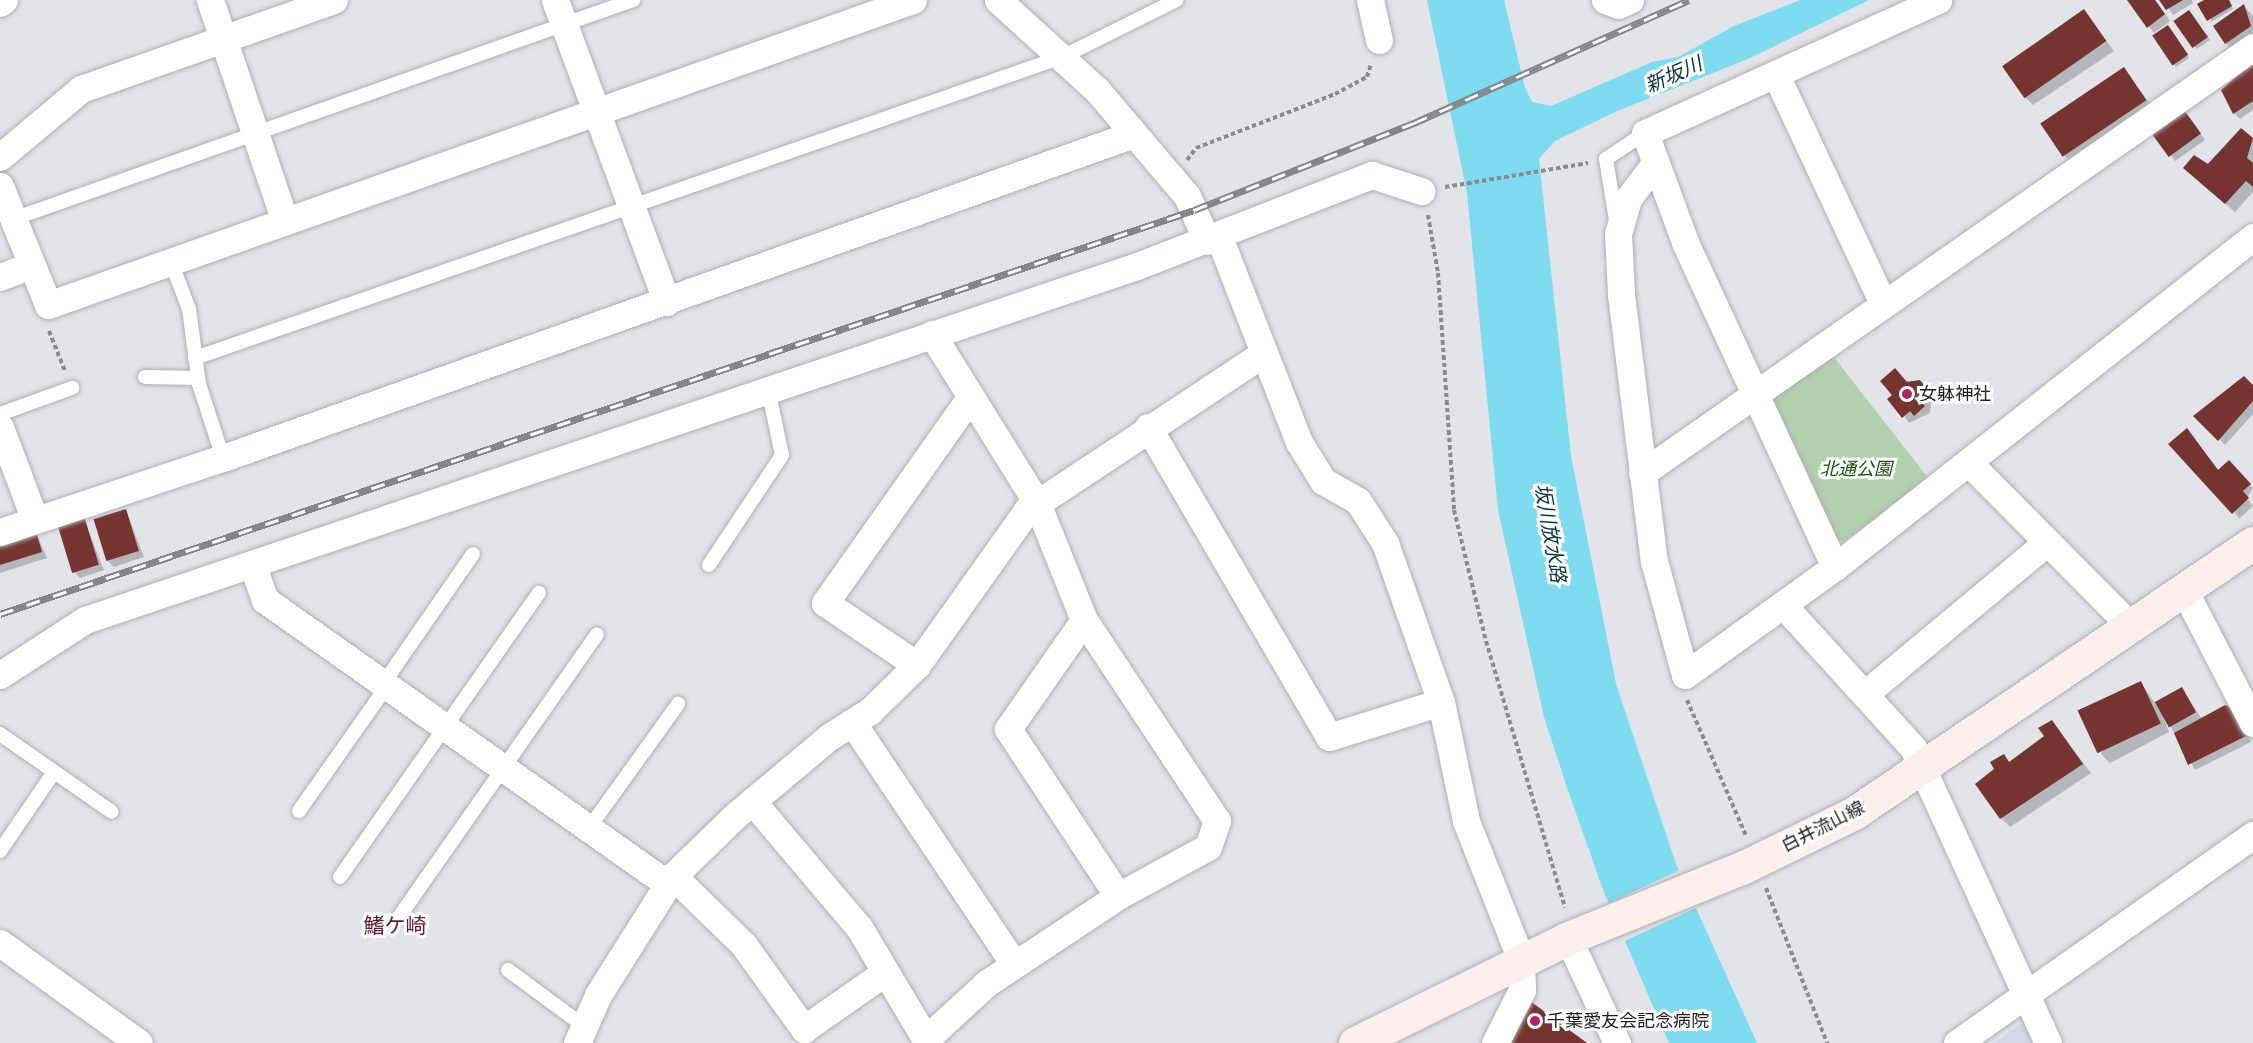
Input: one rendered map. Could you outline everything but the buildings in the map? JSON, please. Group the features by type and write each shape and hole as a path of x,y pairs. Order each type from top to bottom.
{"main road":[{"name":"白井流山線","path":"1355,1043 1521,960 1572,931 1744,867 1854,813 1925,770 2127,623 2183,588 2248,553"}],"street":[{"path":"0,3 4,0"},
{"path":"210,0 285,222"},
{"path":"0,157 81,89 334,0"},
{"path":"0,186 48,304 913,0"},
{"path":"998,0 1062,57 1134,134 1187,196 1213,239 1299,442 1323,481 1358,501 1372,518 1441,702 1466,821 1521,960 1522,990 1495,1043"},
{"path":"1370,0 1378,40"},
{"path":"1605,0 1618,5 1630,0"},
{"path":"1835,567 1753,393 1655,163 1645,133 1938,0"},
{"path":"559,12 667,302"},
{"path":"1642,473 1753,393 2253,47"},
{"path":"1776,75 1883,303"},
{"path":"0,532 223,458 1134,134"},
{"path":"1655,163 1628,199 1618,234 1642,473 1654,561 1685,675 1784,606 1835,567 2253,237"},
{"path":"0,675 85,620 1213,239 1372,175 1420,191"},
{"path":"0,277 31,265"},
{"path":"752,801 860,929 884,974 927,1041 1014,964 1118,896 1208,848 1216,821 1084,620 1037,504 969,399 932,334"},
{"path":"581,1034 597,995 671,881 752,801 852,722 916,664 1027,510 1263,354"},
{"path":"916,664 825,603 969,399"},
{"path":"0,427 35,520"},
{"path":"1148,428 1329,737 1441,702"},
{"path":"1969,463 2127,623"},
{"path":"1866,693 2047,542"},
{"path":"252,564 265,600 445,729 671,881 743,944 804,1029 884,974"},
{"path":"2183,588 2253,723"},
{"path":"1784,606 1866,693 1925,770 2048,1043"},
{"path":"1084,620 1008,729 1118,896"},
{"path":"852,722 1014,964"},
{"path":"1957,1043 2025,992 2253,835"},
{"path":"1572,931 1617,1043"},
{"path":"0,943 139,1043"}],"lane":[{"path":"13,219 255,133 559,12 633,0"},
{"path":"195,358 1062,57 1177,0"},
{"path":"1618,234 1606,159 1645,133"},
{"path":"171,262 189,309 198,378 223,458"},
{"path":"145,377 198,378"},
{"path":"0,414 72,388"},
{"path":"709,565 782,455 768,389"},
{"path":"299,811 473,554"},
{"path":"340,877 539,593"},
{"path":"399,917 597,634"},
{"path":"589,828 678,704"},
{"path":"0,735 111,812"},
{"path":"0,851 54,772"},
{"path":"508,970 581,1034"}],"path":[{"path":"1172,181 1196,147 1367,77 1378,40"},
{"path":"1572,931 1486,641 1454,510 1438,273 1420,191 1606,159"},
{"path":"48,304 41,312 72,388"}],"shaded area":[{"path":"2024,1022 2033,1043 1995,1043"}],"green space":[{"name":"北通公園","path":"1833,356 1929,479 1843,542 1833,536 1771,404 1774,394"}],"water":[{"path":"1427,0 1504,0 1525,88 1532,102 1551,106 1652,62 1678,57 1734,26 1800,0 1869,0 1748,59 1617,111 1555,141 1539,159 1571,456 1616,684 1676,864 1757,1043 1669,1043 1605,895 1544,717 1498,510 1467,193"}],"pier":[{"path":"1682,869 1699,906 1623,942 1606,904"}],"railway":[{"path":"0,614 1194,210 1414,123 1689,0"}],"place":[{"name":"女躰神社","path":"1907,394"},
{"name":"千葉愛友会記念病院","path":"1535,1021"}],"district":[{"name":"鰭ケ崎","path":"395,926"}],"water label":[{"name":"新坂川","path":"1673,74"},
{"name":"坂川放水路","path":"1551,533"}]}
